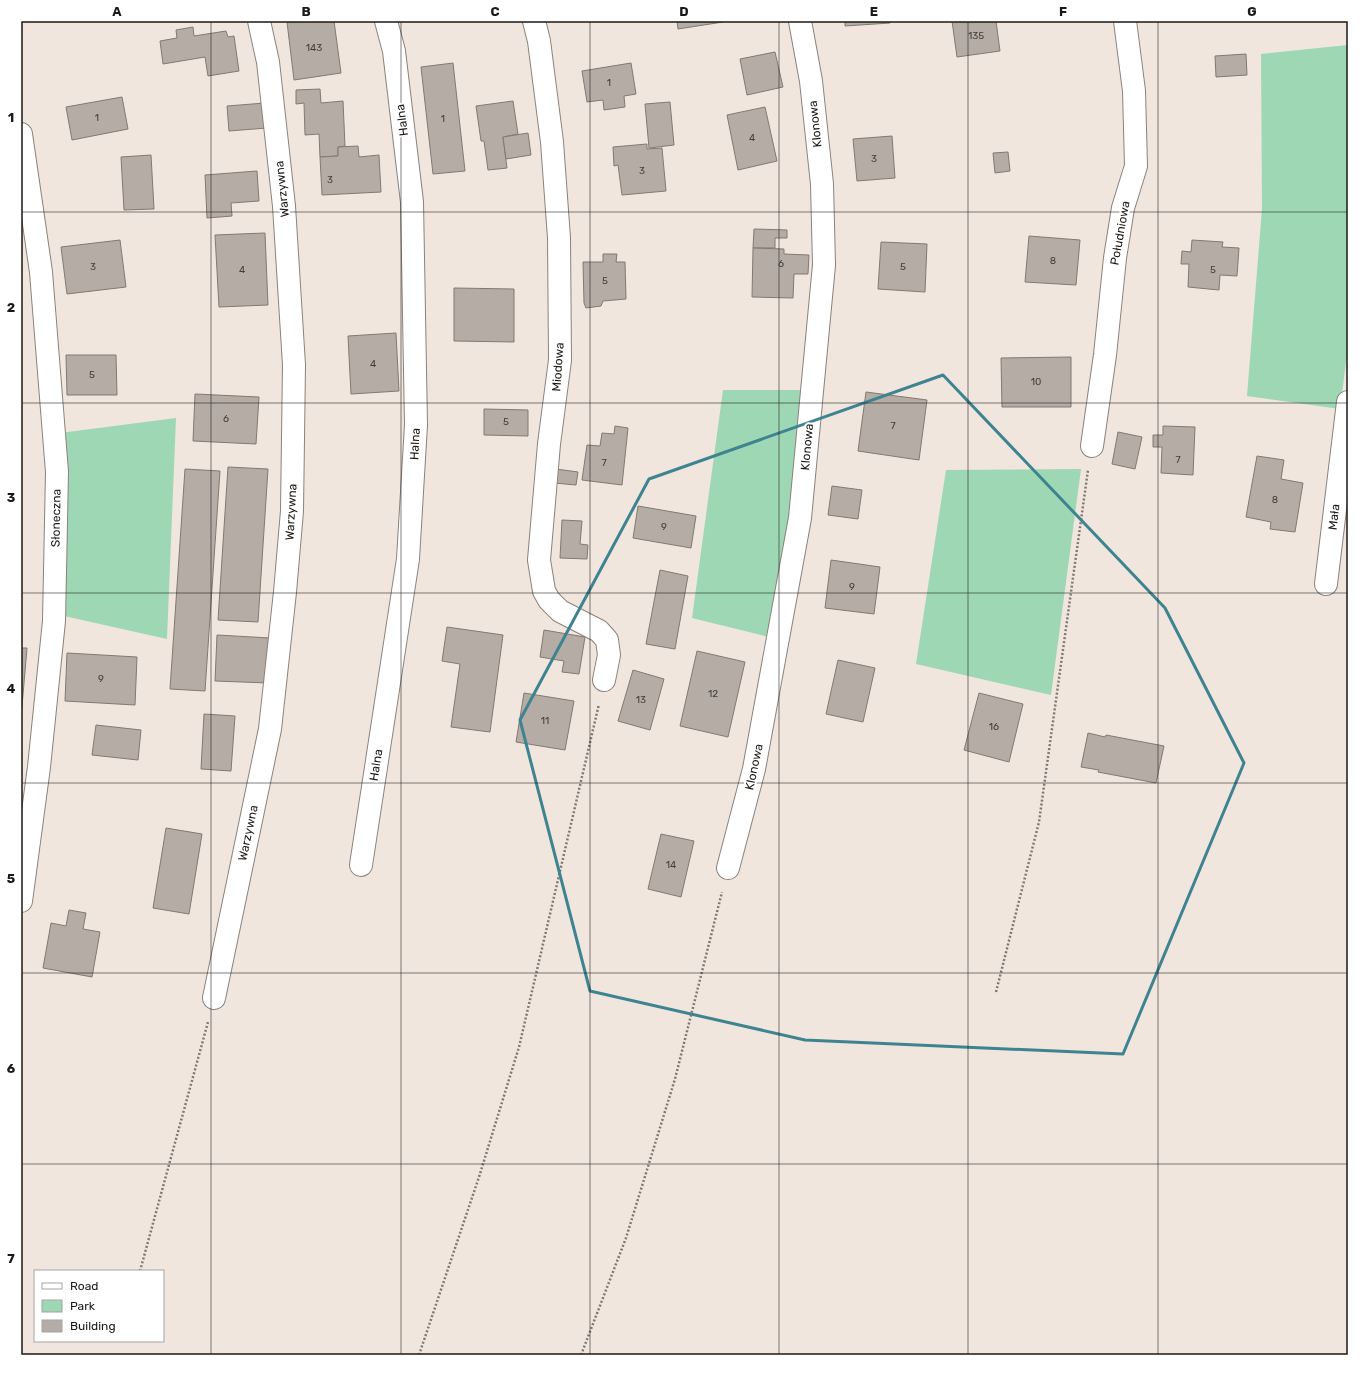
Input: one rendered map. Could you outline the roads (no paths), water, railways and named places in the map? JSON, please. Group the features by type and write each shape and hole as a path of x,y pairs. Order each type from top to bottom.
{"street":[{"name":"Warzywna","path":"214,998 270,729 292,511 294,366 284,206 268,62 259,21"},
{"name":"Halna","path":"361,865 408,559 416,425 412,202 394,51 386,21"},
{"name":"Miodowa","path":"534,21 539,40 552,142 559,238 560,337 560,360 549,444 539,560 544,591 548,600 560,611 599,631 607,640 609,655 604,680"},
{"name":"Klonowa","path":"728,868 754,769 800,518 824,265 822,184 811,81 800,21"},
{"name":"Południowa","path":"1092,446 1105,355 1115,258 1123,208 1136,166 1134,91 1125,21"},
{"name":"Słoneczna","path":"21,134 41,272 56,472 54,621 39,767 21,902"},
{"name":"Mała","path":"1326,584 1348,402"}]}
